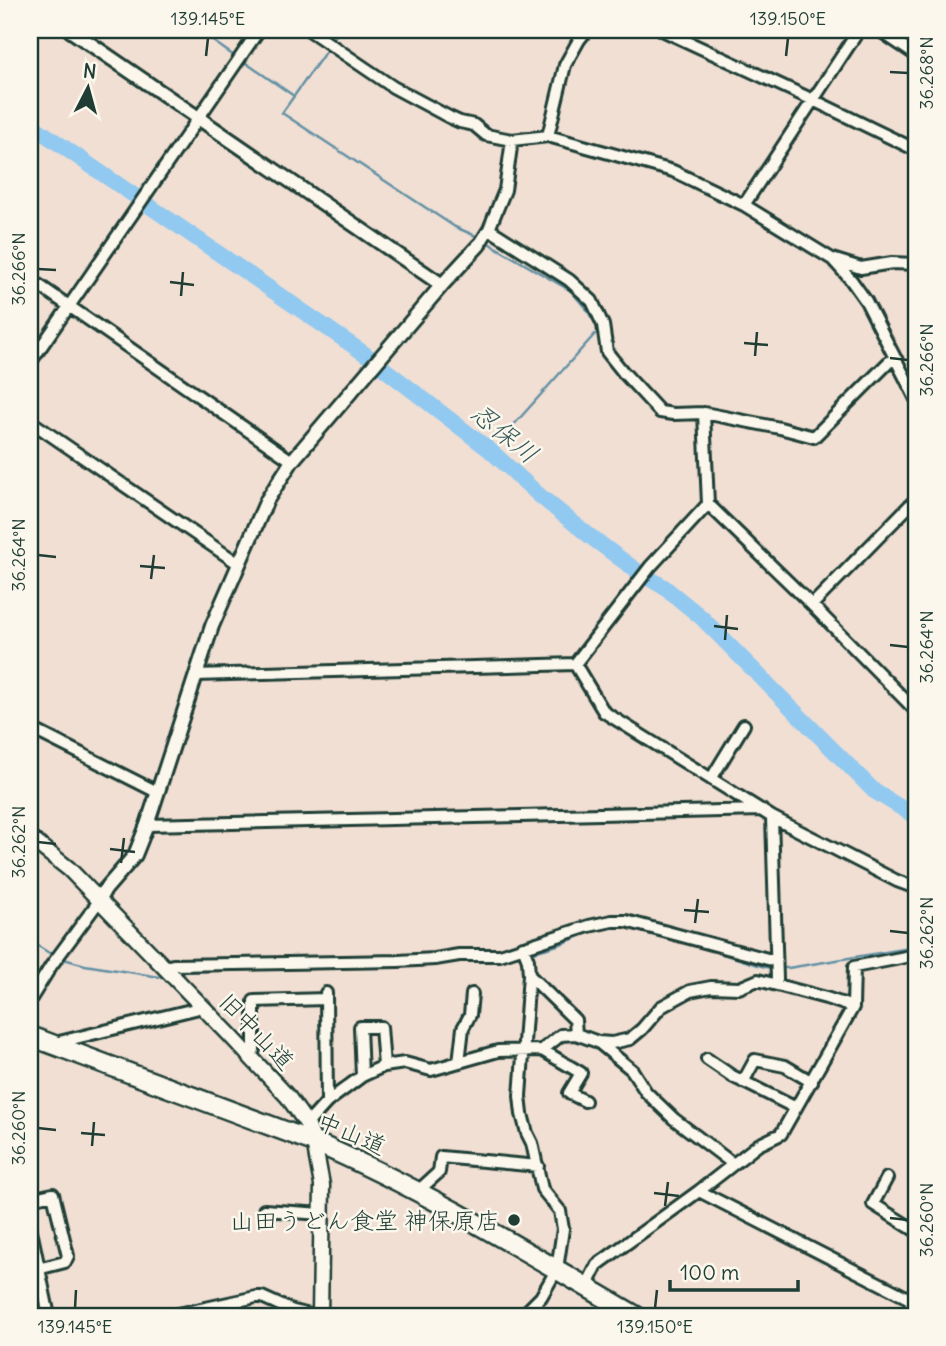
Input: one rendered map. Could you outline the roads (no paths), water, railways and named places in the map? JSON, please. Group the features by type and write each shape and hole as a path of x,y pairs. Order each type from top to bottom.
{"highway":[{"name":"中山道","path":"30,1036 345,1155 454,1209 636,1316"}],"main road":[{"name":"旧中山道","path":"30,838 69,869 201,1005 288,1097 307,1124 320,1171 322,1214 318,1316"}],"street":[{"path":"70,30 442,285"},
{"path":"30,363 259,30"},
{"path":"309,30 393,87 449,117 474,125 486,135 512,140 548,136 673,171 744,205 832,259 861,268 892,263 916,264"},
{"path":"548,136 565,65 587,30"},
{"path":"662,30 916,150"},
{"path":"744,205 859,30"},
{"path":"879,30 916,55"},
{"path":"30,999 103,892 135,855 212,626 267,500 292,461 479,245 489,229 505,190 512,140"},
{"path":"489,229 569,280 592,301 603,326 607,352 660,412 704,413 814,437 889,362 897,360"},
{"path":"832,259 866,301 916,399"},
{"path":"30,279 292,461"},
{"path":"704,413 708,504 916,711"},
{"path":"30,421 239,564"},
{"path":"812,605 916,499"},
{"path":"575,664 639,580 708,504"},
{"path":"196,675 575,664"},
{"path":"575,664 604,712 772,817 897,881 916,888"},
{"path":"711,779 744,725"},
{"path":"30,728 157,792"},
{"path":"147,825 762,810"},
{"path":"772,817 775,984"},
{"path":"170,973 169,966 173,965 398,961 459,955 500,956 612,921 626,921 775,961"},
{"path":"522,1316 541,1297 557,1269 563,1229 560,1211 542,1189 532,1143 522,1114 520,1096 529,975 528,960 523,947"},
{"path":"586,1287 597,1265 699,1191 732,1163 758,1145 781,1134 853,1007 854,967 916,955"},
{"path":"529,975 575,1020 576,1034"},
{"path":"542,1050 561,1035 576,1034 598,1042 612,1043 630,1039 662,1007 690,991 711,987 739,988 758,980 853,1007"},
{"path":"459,1062 463,1028 470,1015 472,994"},
{"path":"250,1056 254,1050 254,1001 326,996 327,1102"},
{"path":"52,1044 195,1009 201,1005"},
{"path":"362,1076 360,1027 381,1027 384,1066"},
{"path":"598,1042 632,1070 646,1092 674,1119 732,1163"},
{"path":"307,1124 327,1102 362,1076 384,1066 405,1063 431,1070 498,1051 542,1050 581,1073 569,1093 585,1101"},
{"path":"707,1059 732,1076 796,1108"},
{"path":"743,1082 755,1060 785,1066 812,1082"},
{"path":"418,1191 439,1172 440,1157 538,1166"},
{"path":"887,1178 873,1204 916,1231"},
{"path":"699,1191 915,1299 907,1316"},
{"path":"30,1199 53,1194 68,1256 65,1262 34,1270"},
{"path":"264,1210 322,1214"},
{"path":"30,1226 34,1270 49,1316"},
{"path":"169,1316 262,1297 293,1311 318,1316"}],"waterway":[{"path":"197,30 237,58"},
{"path":"334,38 339,30"},
{"path":"326,51 282,113 455,227 476,236"},
{"path":"243,61 294,96"},
{"name":"忍保川","path":"30,124 365,354 491,451 540,496 591,537 664,587 701,617 874,791 916,817"},
{"path":"490,244 571,291 595,323"},
{"path":"502,438 595,334"},
{"path":"527,954 600,928"},
{"path":"30,941 54,956"},
{"path":"681,941 772,968"},
{"path":"779,968 916,947"},
{"path":"504,958 521,956"},
{"path":"60,958 85,965 166,978"},
{"path":"441,963 472,960"},
{"path":"399,966 427,965"},
{"path":"178,972 389,966"}],"place":[{"name":"山田うどん食堂 神保原店","path":"514,1220"}]}
